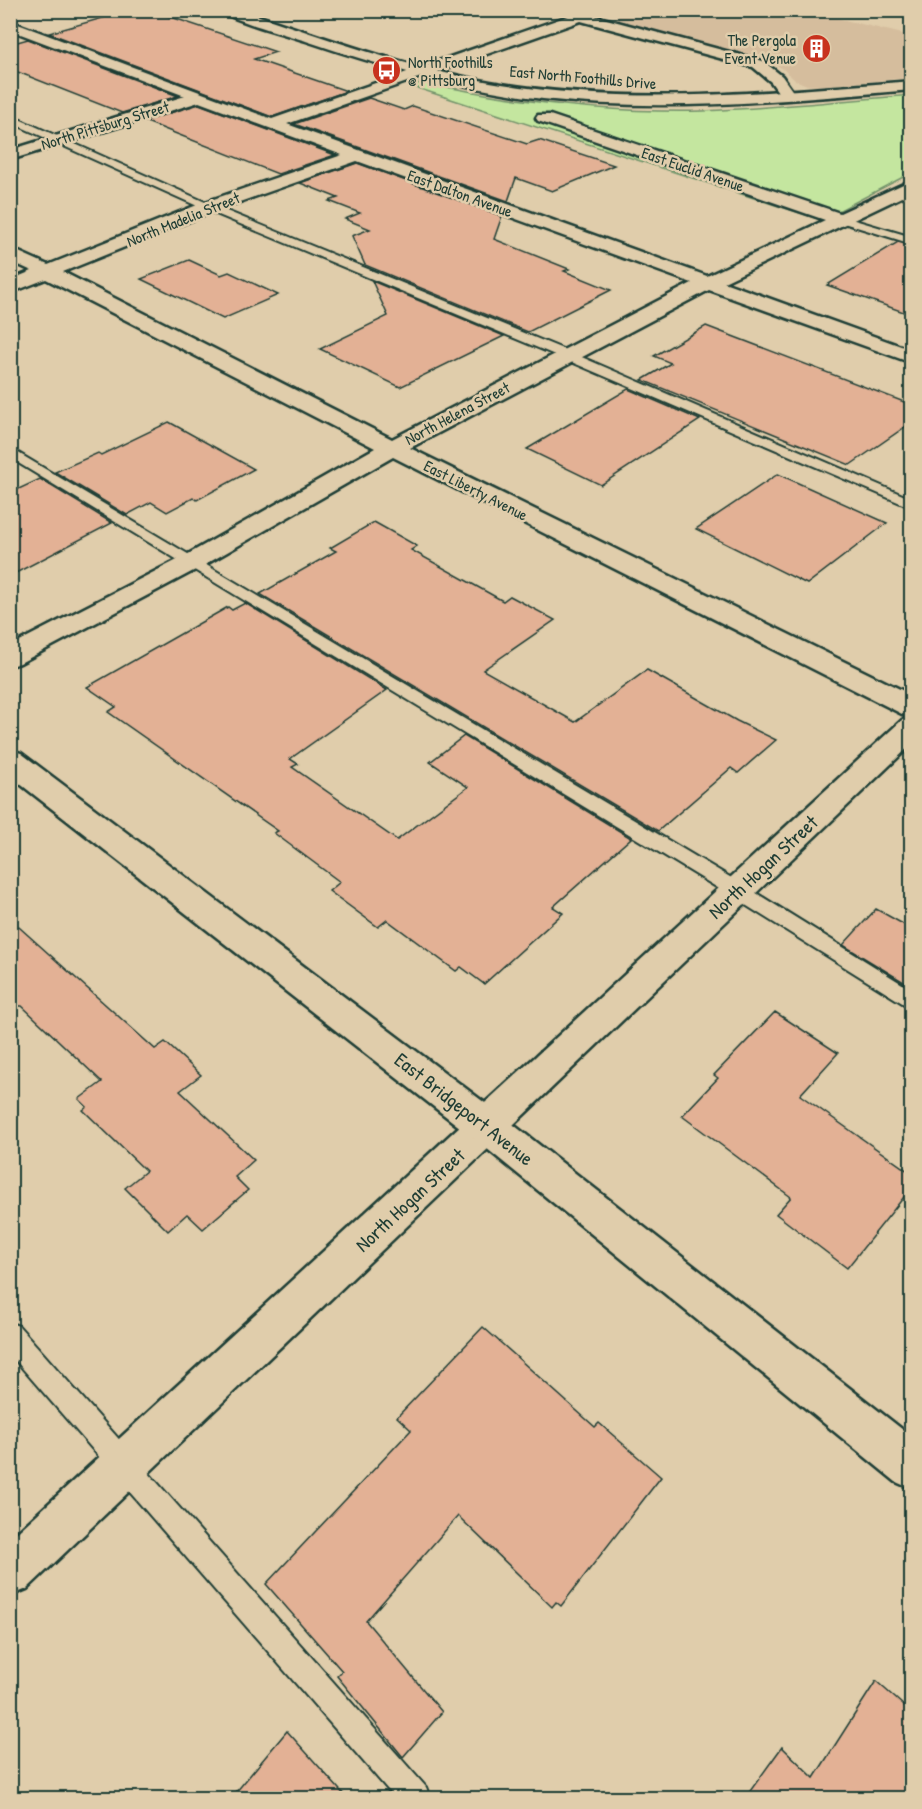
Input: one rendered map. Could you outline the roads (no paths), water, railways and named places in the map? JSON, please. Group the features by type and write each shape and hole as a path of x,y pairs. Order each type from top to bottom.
{"street":[{"name":"East North Foothills Drive","path":"226,10 426,72 490,87 560,97 656,102 907,88"},
{"path":"558,10 758,64 777,79 789,96"},
{"path":"272,124 600,10"},
{"name":"East Dalton Avenue","path":"10,25 272,124 912,357"},
{"name":"North Pittsburg Street","path":"10,155 199,97"},
{"name":"East Euclid Avenue","path":"544,118 841,219"},
{"name":"North Madelia Street","path":"10,287 50,273 208,207 358,155"},
{"name":"North Helena Street","path":"10,657 192,562 392,448 566,355 707,283 912,185"},
{"name":"East Liberty Avenue","path":"10,254 392,448 912,707"},
{"name":"North Hogan Street","path":"10,1572 912,727"},
{"name":"East Bridgeport Avenue","path":"10,760 488,1126 912,1466"}],"lane":[{"path":"10,118 208,207 566,355 912,504"},
{"path":"841,219 912,241"},
{"path":"10,452 738,891 912,1001"},
{"path":"10,1335 415,1798"}],"place":[{"name":"The Pergola Event Venue","path":"817,49"},
{"name":"North Foothills @ Pittsburg","path":"387,71"}]}
